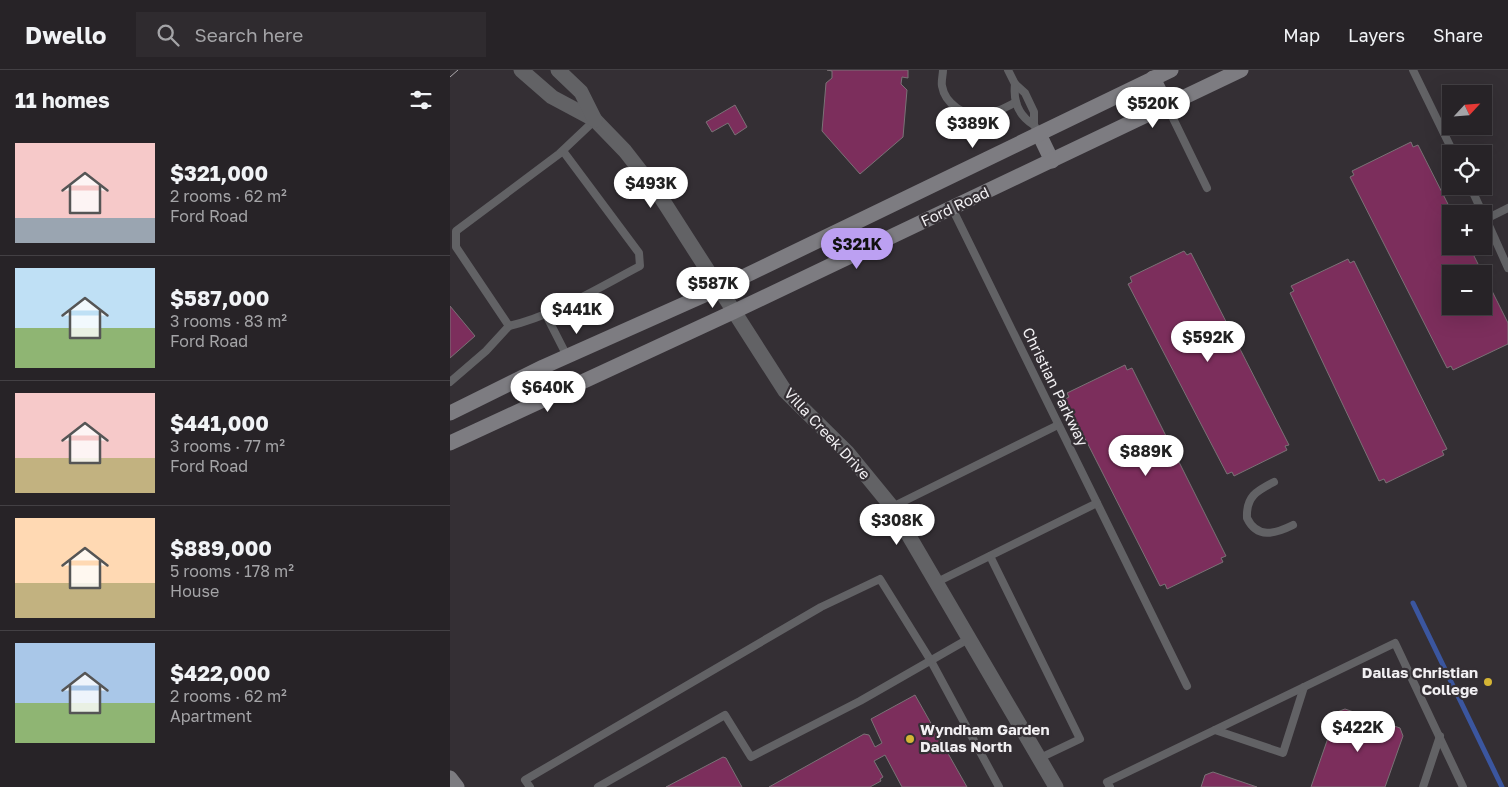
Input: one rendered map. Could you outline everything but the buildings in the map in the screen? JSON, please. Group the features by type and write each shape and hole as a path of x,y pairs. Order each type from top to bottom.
{"street":[{"name":"Villa Creek Drive","path":"521,70 552,97 595,120"},
{"name":"Villa Creek Drive","path":"558,70 581,92 595,120 625,151 660,196 784,390 847,452 892,507 1056,787"},
{"name":"Ford Road","path":"450,413 567,356 718,288 1037,129 1171,70"},
{"name":"Ford Road","path":"450,443 733,312 1241,70"},
{"path":"1153,78 1167,106"},
{"path":"1037,129 1052,160"},
{"path":"450,778 457,787"}],"lane":[{"path":"943,70 942,86 948,100 957,109 970,115 984,116 1016,102"},
{"path":"1008,70 1015,84 1025,93 1034,112 1037,129"},
{"path":"1413,70 1450,145"},
{"path":"1015,84 1014,97 1016,102 1024,118 1037,129"},
{"path":"1167,106 1207,188"},
{"path":"509,326 456,247 456,231 563,151 595,120"},
{"path":"450,382 509,326 524,323 544,314 640,266 639,253 563,151"},
{"name":"Christian Parkway","path":"952,208 1187,686"},
{"path":"1492,213 1508,208"},
{"path":"1492,233 1508,268"},
{"path":"544,314 567,356"},
{"path":"892,507 1058,425"},
{"path":"1274,482 1254,493 1249,500 1247,518 1256,531 1265,534 1272,534 1293,525"},
{"path":"937,582 1097,503"},
{"path":"990,556 1080,739 1040,758"},
{"path":"530,787 525,780 821,607 880,579 931,661 999,787"},
{"path":"598,787 725,715 751,757 860,701 970,638"},
{"path":"1110,787 1107,782 1396,643 1463,787"},
{"path":"1215,730 1283,754 1304,687"},
{"path":"1423,787 1440,736"}],"waterway":[{"path":"1413,603 1502,787"}],"tram line":[{"path":"450,77 458,70"}],"place":[{"name":"Dallas Christian College","path":"1488,682"},
{"name":"Wyndham Garden Dallas North","path":"910,739"}]}
